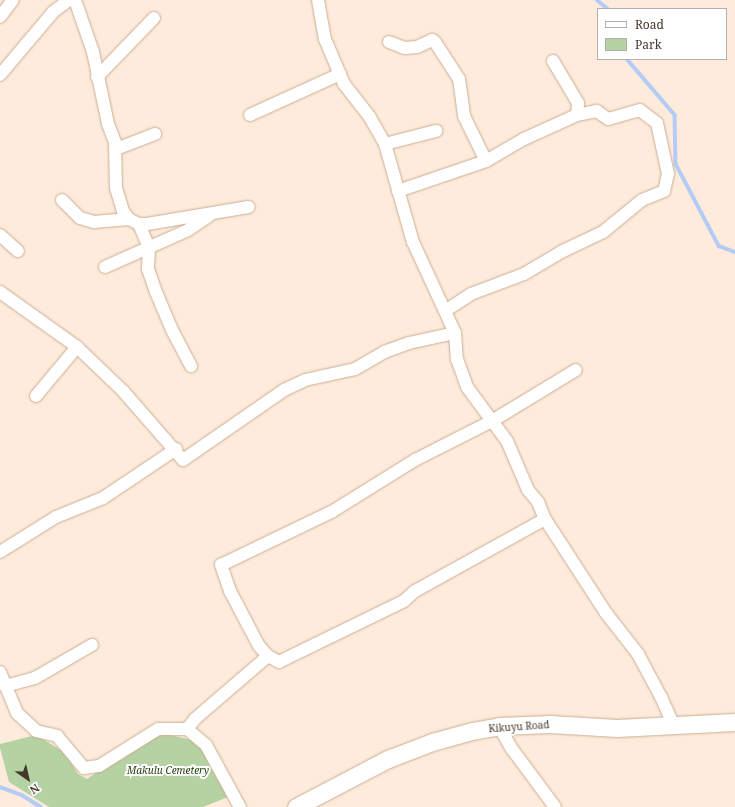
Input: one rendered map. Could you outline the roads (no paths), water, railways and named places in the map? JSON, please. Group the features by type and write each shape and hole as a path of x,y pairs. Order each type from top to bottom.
{"main road":[{"name":"Kikuyu Road","path":"296,807 388,759 432,742 499,726 674,726 735,722"}],"street":[{"path":"0,17 13,0"},
{"path":"0,75 52,12 69,0"},
{"path":"75,0 92,45 97,77 116,149 116,188 123,211 134,222 150,248 148,268 172,330 192,366"},
{"path":"318,0 325,39 340,74 385,144 395,171 398,191 413,242 455,333 457,359 467,387 507,441 528,490 538,502 545,519 606,613 638,654 661,697 674,726"},
{"path":"97,77 154,18"},
{"path":"389,42 405,48 417,47 432,40 435,42 460,79 464,116 486,161"},
{"path":"553,61 578,103 577,115"},
{"path":"250,115 340,74"},
{"path":"398,191 486,161 524,139 577,115 597,111 608,119 640,110 657,123 668,174 664,191 642,200 603,232 561,252 524,274 471,294 445,311"},
{"path":"385,144 436,131"},
{"path":"116,149 155,134"},
{"path":"62,200 80,218 94,222 134,222 214,213 249,207"},
{"path":"105,267 188,230 214,213"},
{"path":"0,235 18,251"},
{"path":"0,292 77,348 123,391 176,449 183,460 284,390 305,380 355,369 384,352 455,333"},
{"path":"36,396 77,348"},
{"path":"545,519 415,591 404,602 291,658 279,662 268,656 259,646 230,591 221,565 333,511 415,460 492,421 576,370"},
{"path":"0,552 56,517 103,498 176,449"},
{"path":"5,686 35,678 92,645"},
{"path":"187,729 196,718 268,656"},
{"path":"0,672 17,713 36,731 57,736 84,768 99,766 158,728 187,729 206,745 240,807"},
{"path":"499,726 512,749 555,807"}],"waterway":[{"path":"597,0 607,8"},
{"path":"628,60 675,115 676,164 719,246 735,252"},
{"path":"0,787 22,795 41,807"}],"park label":[{"name":"Makulu Cemetery","path":"168,771"}]}
